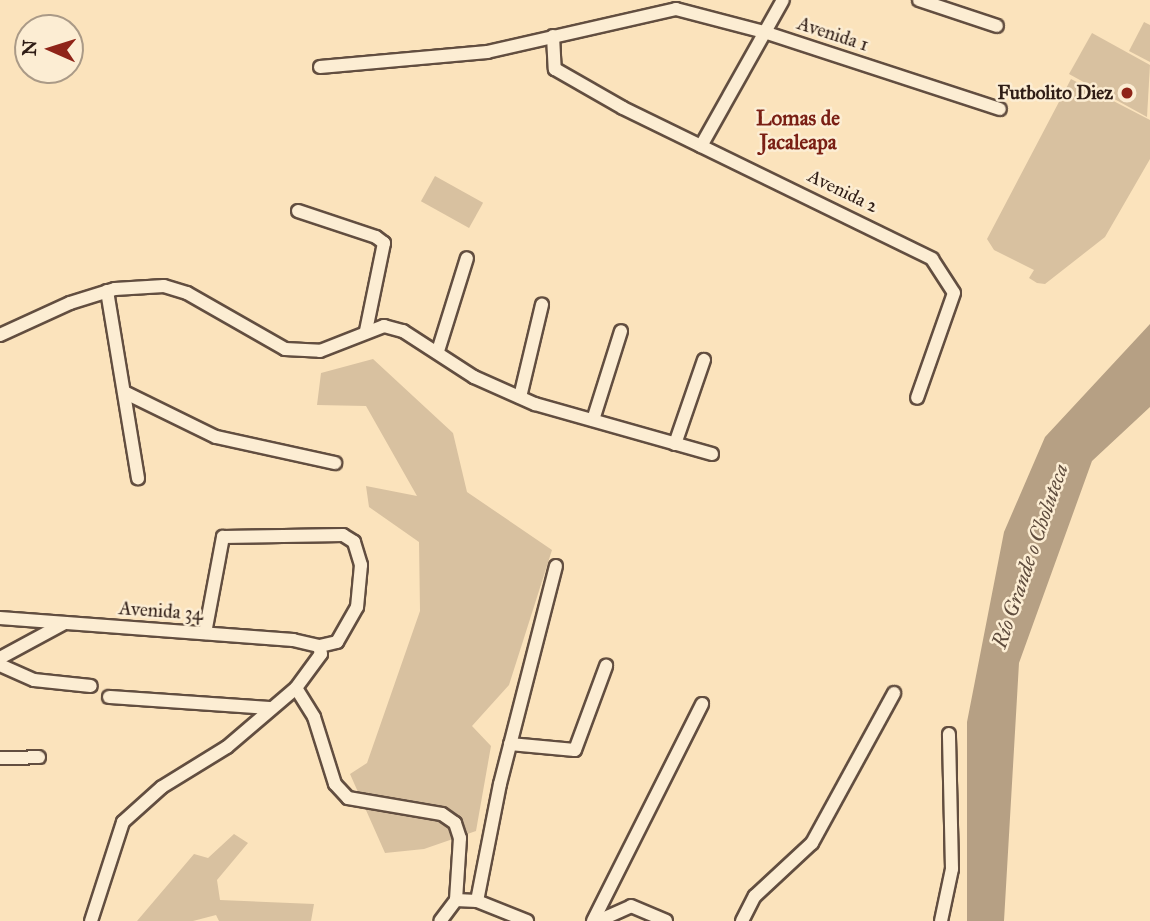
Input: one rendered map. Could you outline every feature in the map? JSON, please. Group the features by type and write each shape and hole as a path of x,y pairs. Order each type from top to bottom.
{"street":[{"path":"701,146 783,0"},
{"path":"919,0 997,26"},
{"name":"Avenida 1","path":"320,67 487,52 676,9 764,32 1000,109"},
{"name":"Avenida 2","path":"553,36 555,69 701,146 869,225 932,259 946,274 954,293 918,398"},
{"path":"298,211 376,237 384,243 366,331"},
{"path":"438,351 467,258"},
{"path":"0,335 107,291 164,286 187,293 285,349 320,351 384,326 403,331 438,351 474,377 520,397 712,453"},
{"path":"107,291 138,478"},
{"path":"520,397 542,305"},
{"path":"593,420 621,331"},
{"path":"675,444 704,360"},
{"path":"124,392 216,437 335,464"},
{"path":"91,921 123,822 162,787 226,747 296,688 321,654 318,646 337,642 356,607 360,565 354,542 342,535 223,537 205,633"},
{"path":"477,901 510,744 556,566"},
{"name":"Avenida 34","path":"0,618 311,641 318,646"},
{"path":"0,658 63,624"},
{"path":"0,665 34,680 91,686"},
{"path":"510,744 575,750 606,666"},
{"path":"296,688 314,717 335,784 348,798 442,814 455,822 460,838 456,900 440,921"},
{"path":"743,921 755,896 811,843 894,693"},
{"path":"109,697 271,708"},
{"path":"595,921 702,704"},
{"path":"941,921 952,869 949,734"},
{"path":"0,758 39,757"},
{"path":"456,900 477,901 527,921"},
{"path":"595,921 631,906 666,921"}],"shaded area":[{"name":"Futbolito Diez","path":"1144,22 1150,25 1150,62 1129,51"},
{"name":"Futbolito Diez","path":"1092,33 1150,65 1147,117 1069,74"},
{"path":"1071,79 1150,120 1150,159 1105,237 1045,284 1037,283 1029,278 1034,270 994,250 987,239"},
{"path":"435,176 483,203 469,228 421,201"},
{"path":"373,359 453,433 467,492 552,550 509,685 472,726 491,746 476,831 424,849 385,853 350,774 367,763 420,611 419,542 369,507 366,486 417,496 366,406 317,405 321,373"},
{"path":"234,834 248,843 217,880 220,900 314,904 311,921 219,921 216,915 193,921 137,921 194,854 208,858"}],"water":[{"name":"Río Grande o Choluteca","path":"1150,324 1150,407 1092,461 1019,663 1004,921 967,921 967,722 1004,532 1045,437"}],"place":[{"name":"Futbolito Diez","path":"1127,93"}],"district":[{"name":"Lomas de Jacaleapa","path":"798,130"}]}
